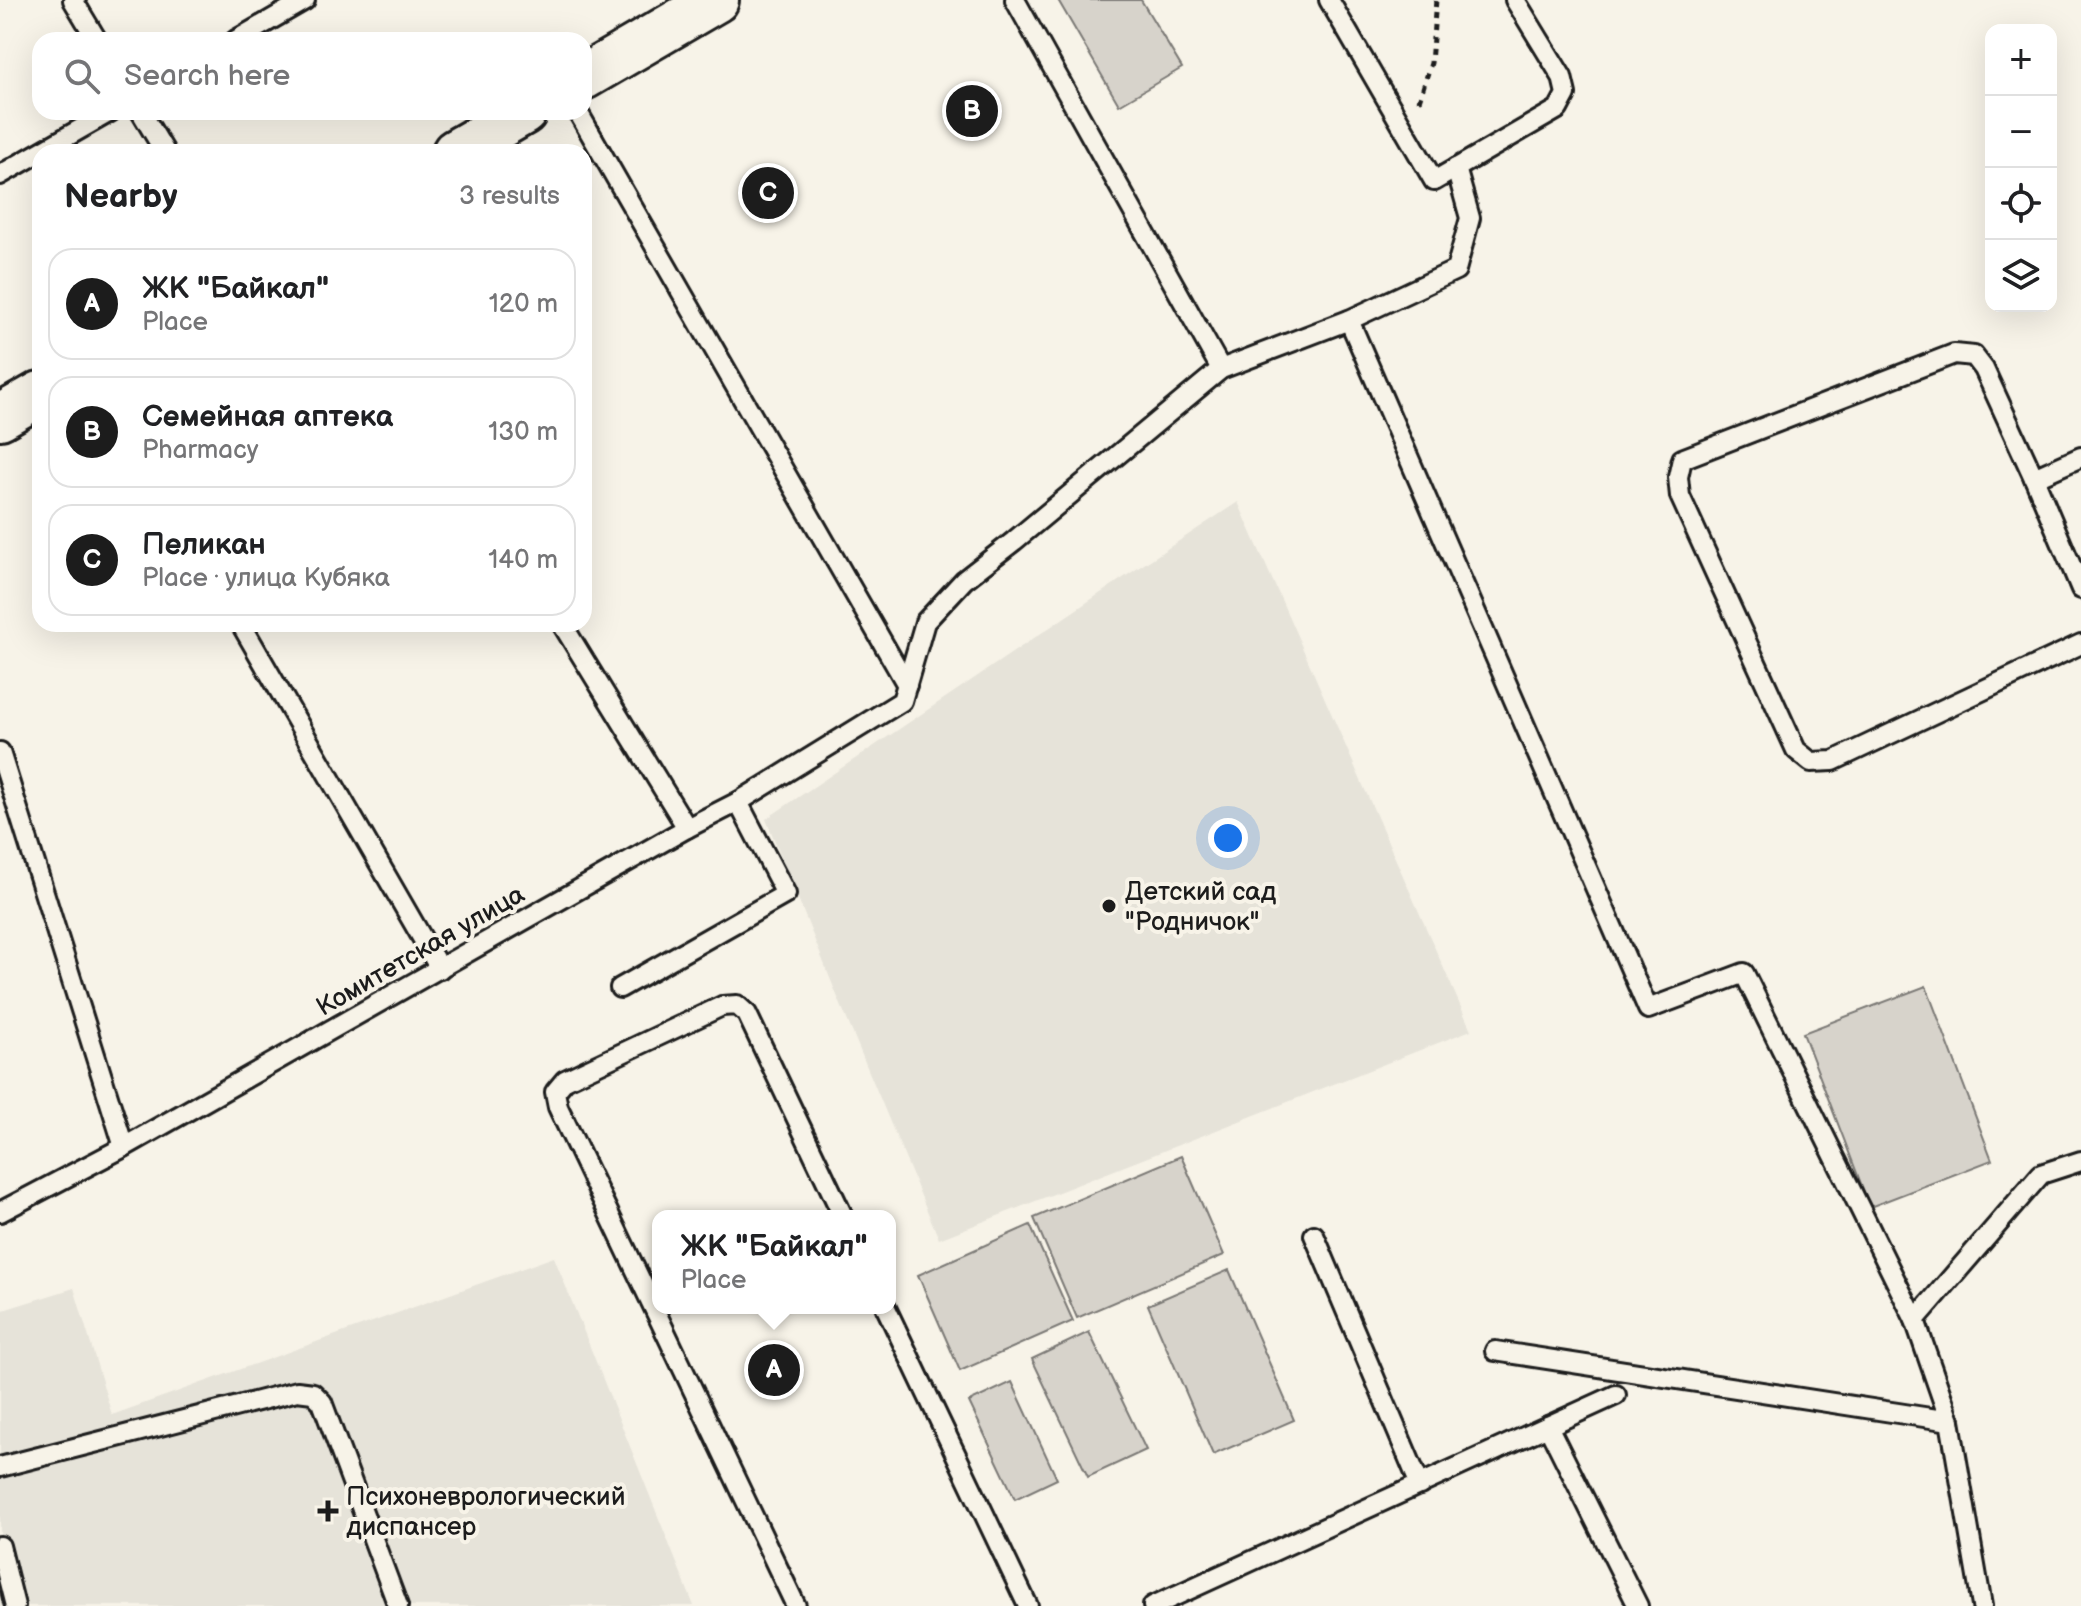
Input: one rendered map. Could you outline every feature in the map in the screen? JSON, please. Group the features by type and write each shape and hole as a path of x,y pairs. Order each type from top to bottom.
{"street":[{"path":"592,72 716,0"},
{"path":"469,144 510,120"},
{"path":"0,417 32,399"}],"lane":[{"path":"73,0 92,32"},
{"path":"250,32 305,0"},
{"path":"1015,0 1221,369"},
{"path":"1329,0 1434,181 1558,109 1566,94 1562,77 1515,0"},
{"path":"54,144 96,120"},
{"path":"146,120 160,144"},
{"path":"583,120 907,685"},
{"path":"0,175 32,157"},
{"path":"907,685 925,622 964,580 1221,369 1349,320 1456,270 1470,218 1456,168"},
{"path":"1349,320 1648,1009 1744,973 1915,1320 1950,1421 1982,1606"},
{"path":"2081,589 1984,369 1974,356 1954,354 1682,459 1678,477 1680,496 1796,750 1811,762 1833,761 2081,644"},
{"path":"2034,478 2081,457"},
{"path":"246,632 440,969"},
{"path":"567,632 687,828"},
{"name":"Комитетская улица","path":"0,1212 124,1147 738,802 902,701 907,685"},
{"path":"0,752 124,1147"},
{"path":"620,988 786,894 738,802"},
{"path":"652,1304 558,1107 555,1092 565,1080 722,1006 737,1005 747,1014 840,1210"},
{"path":"1915,1320 2041,1174 2081,1161"},
{"path":"1314,1235 1420,1485"},
{"path":"657,1314 796,1606"},
{"path":"889,1314 1028,1606"},
{"path":"1495,1351 1950,1421"},
{"path":"0,1467 297,1391 313,1393 322,1402 398,1606"},
{"path":"1153,1606 1616,1395"},
{"path":"1548,1426 1638,1606"},
{"path":"0,1546 15,1606"}],"path":[{"path":"1407,132 1431,63 1436,0"}],"shaded area":[{"path":"1058,0 1141,0 1182,68 1119,105"},
{"name":"Детский сад \"Родничок\"","path":"1238,502 1471,1030 939,1239 766,819"},
{"path":"1926,986 1992,1160 1870,1207 1803,1033"},
{"path":"1181,1156 1224,1255 1077,1318 1034,1218"},
{"path":"1030,1225 1073,1321 960,1371 918,1275"},
{"name":"Психоневрологический диспансер","path":"554,1257 694,1606 0,1606 0,1311 74,1288 112,1415"},
{"path":"1229,1270 1294,1420 1213,1455 1148,1305"},
{"path":"1089,1332 1146,1450 1088,1477 1032,1359"},
{"path":"1012,1382 1057,1479 1015,1499 969,1402"}],"place":[{"name":"Семейная аптека","path":"972,111"},
{"name":"Пеликан","path":"768,193"},
{"name":"Детский сад \"Родничок\"","path":"1109,906"},
{"name":"ЖК \"Байкал\"","path":"774,1370"},
{"name":"Психоневрологический диспансер","path":"328,1511"}]}
